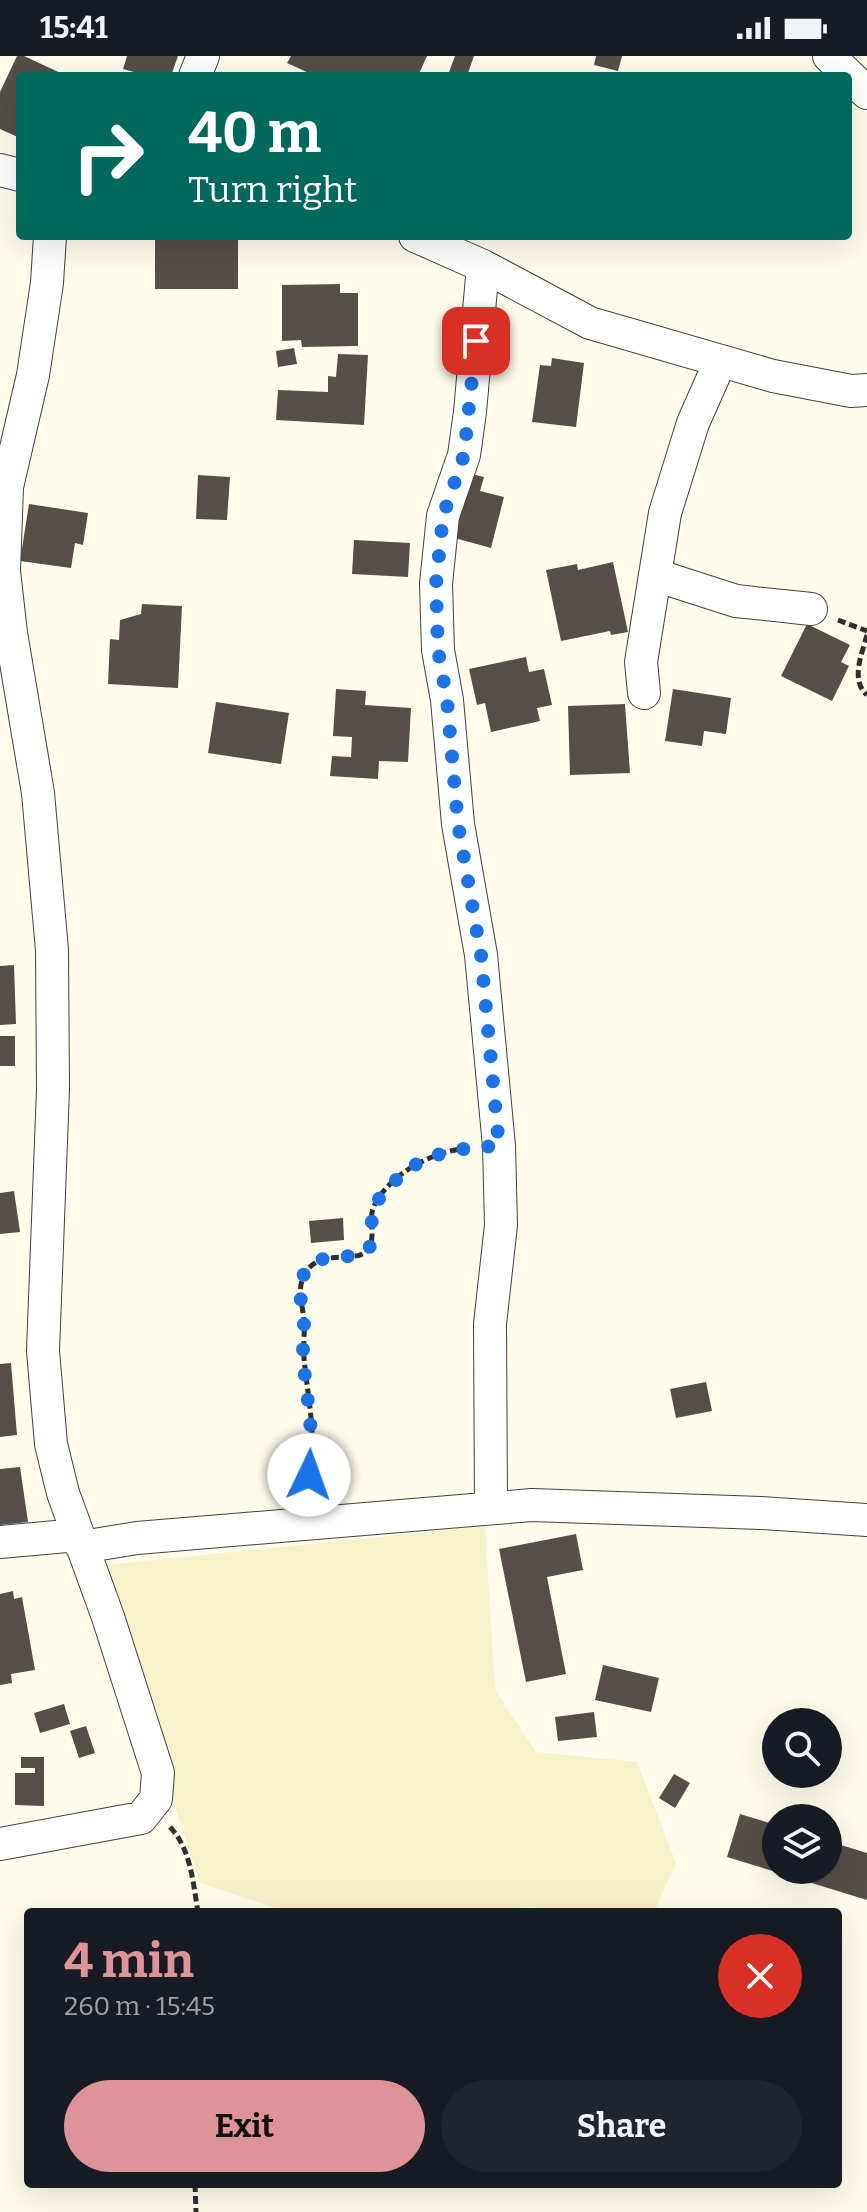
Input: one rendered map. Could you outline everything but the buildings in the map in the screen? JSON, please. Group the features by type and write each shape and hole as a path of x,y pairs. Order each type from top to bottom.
{"street":[{"path":"829,56 845,72"},
{"path":"852,78 867,93"},
{"path":"0,1844 141,1818 156,1799 158,1773 80,1541 51,1444 43,1351 53,1089 52,950 38,793 13,648 4,571 7,487 33,375 47,283 50,240"},
{"path":"424,240 483,266 590,323 720,362 851,391 867,390"},
{"path":"483,266 464,455 443,516 436,584 438,650 447,700 458,824 481,955 499,1146 501,1225 490,1324 491,1508"},
{"path":"644,693 641,662 670,498 693,423 720,362"},
{"path":"655,575 736,601 811,609"},
{"path":"0,1542 137,1538 547,1505 867,1520"}],"path":[{"path":"867,635 857,678 860,689 867,695"},
{"path":"284,1525 305,1495 312,1455 303,1354 304,1320 299,1297 303,1276 313,1263 331,1256 364,1253 370,1247 373,1233 373,1208 396,1180 423,1159 457,1148 499,1146"},
{"path":"141,1818 164,1821 181,1839 197,1908"},
{"path":"195,2188 196,2212"}],"shaded area":[{"path":"485,1526 495,1689 536,1752 637,1762 676,1863 656,1908 275,1908 200,1883 96,1566"}],"route":[{"path":"309,1475 312,1455 303,1354 304,1320 299,1297 303,1276 313,1263 331,1256 364,1253 370,1247 373,1233 373,1208 396,1180 423,1159 457,1148 499,1146 481,955 458,824 447,700 438,650 436,584 443,516 464,455 476,341"}]}
